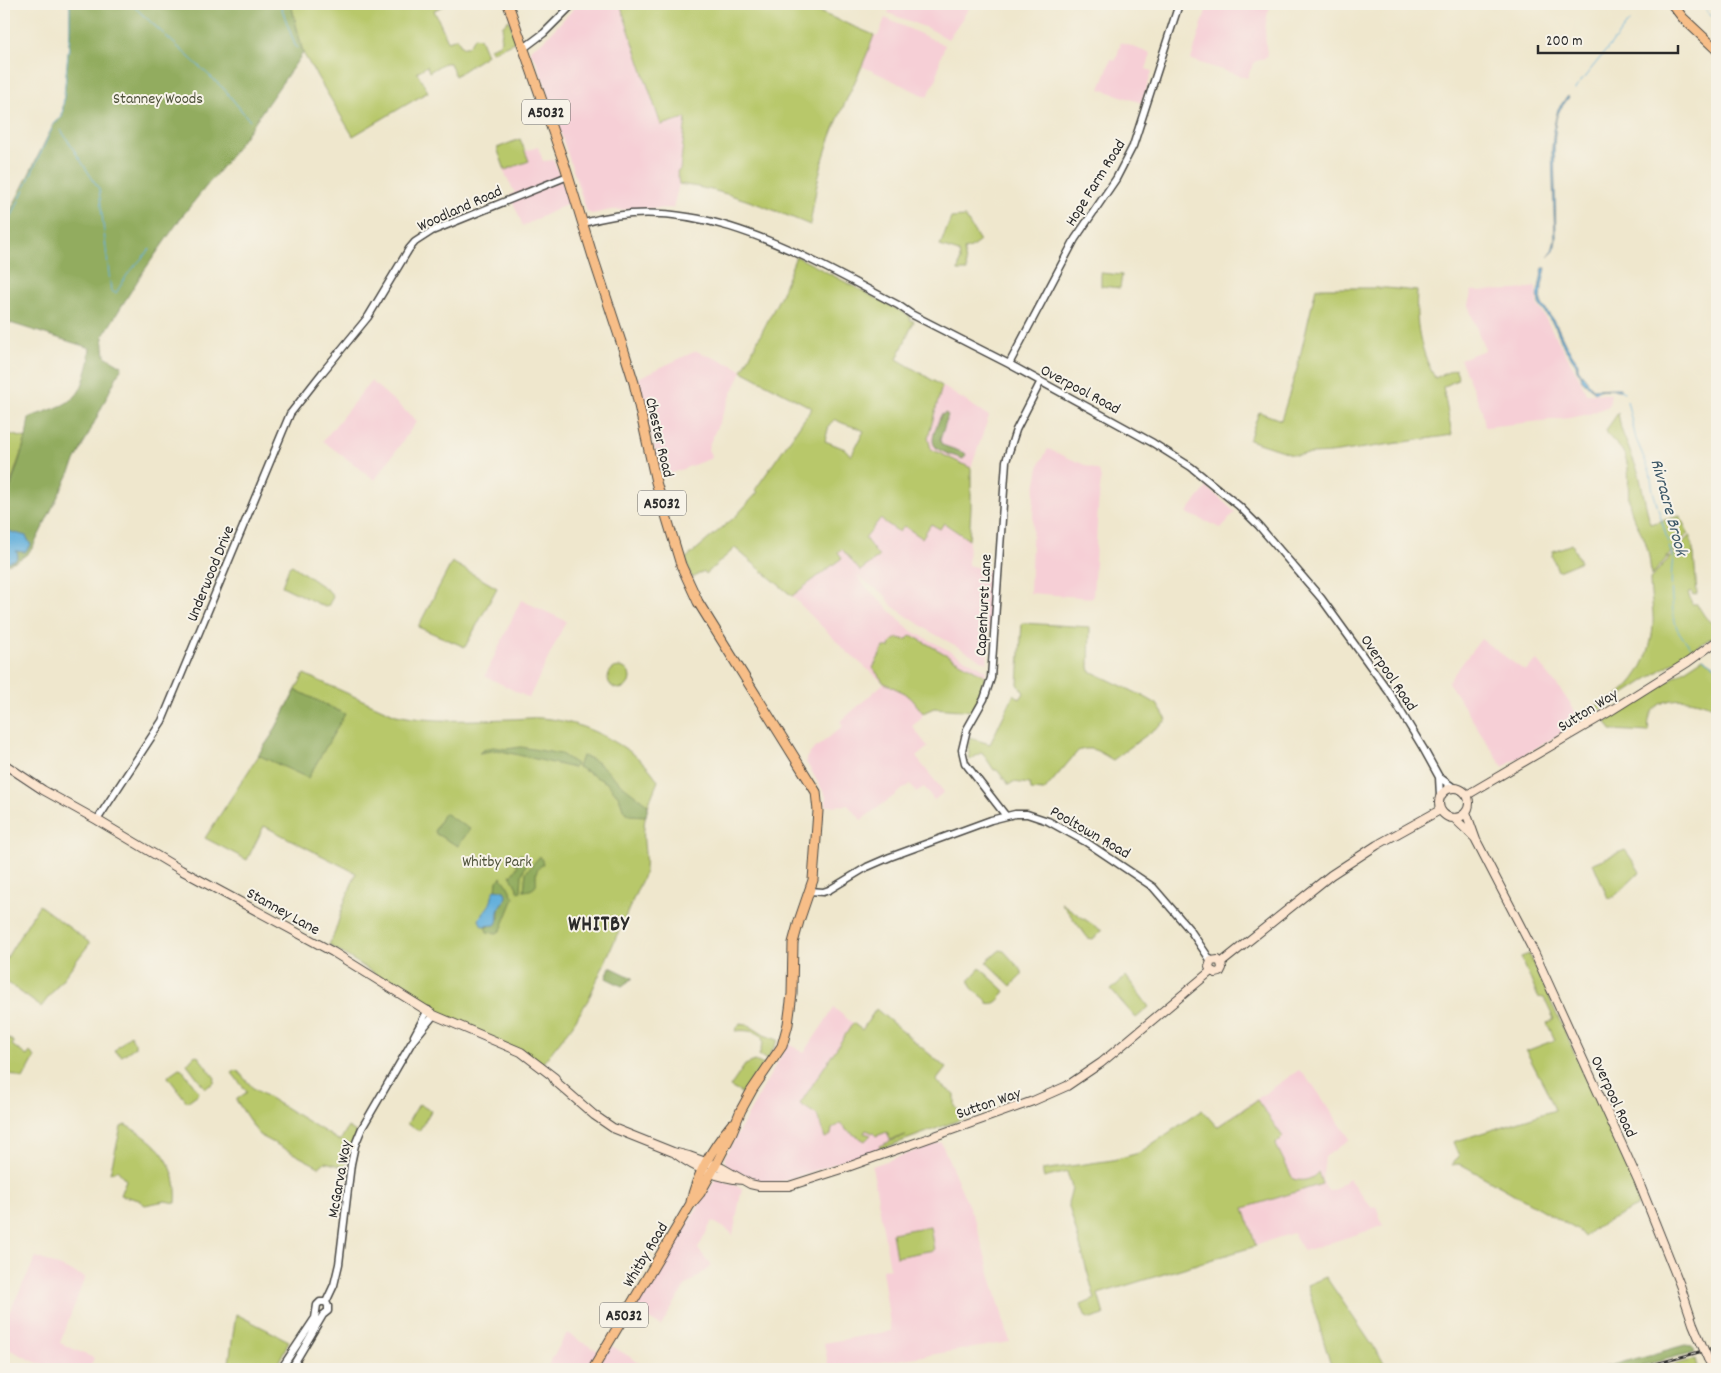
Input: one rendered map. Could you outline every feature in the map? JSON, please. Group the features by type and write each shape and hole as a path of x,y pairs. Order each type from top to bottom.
{"main road":[{"name":"Chester Road","path":"508,4 584,223 592,257 634,383 656,482 681,565 698,602 816,792 818,811 810,890 793,943"},
{"path":"1672,4 1683,18 1717,50"},
{"name":"Sutton Way","path":"1467,795 1607,713 1688,662 1717,641"},
{"name":"Stanney Lane","path":"4,764 43,790 181,870 333,952 431,1012 520,1052 590,1104 599,1114 636,1136"},
{"path":"1454,788 1467,795 1469,805 1462,816 1454,818 1444,815 1439,806 1440,796 1448,789 1454,788"},
{"path":"1221,963 1331,875 1440,810"},
{"name":"Overpool Road","path":"1466,812 1476,840 1529,943 1606,1107 1649,1206 1680,1284 1693,1324 1714,1369"},
{"name":"Overpool Road","path":"1454,818 1476,840"},
{"name":"Whitby Road","path":"593,1369 690,1205 693,1191 709,1168 723,1135 738,1116 752,1090 782,1046 788,1024 792,994 793,943"},
{"path":"1218,960 1221,963 1222,968 1220,972 1211,971 1209,967 1211,961 1218,960"},
{"name":"Sutton Way","path":"709,1168 735,1174 743,1180 759,1186 789,1186 886,1154 1052,1093 1076,1081 1101,1063 1211,971"},
{"name":"Stanney Lane","path":"552,1076 554,1081 594,1115 613,1128 673,1152 686,1162 709,1168"}],"street":[{"path":"524,48 573,4"},
{"name":"Hope Farm Road","path":"1009,364 1075,239 1116,179 1133,146 1179,4"},
{"name":"Woodland Road","path":"349,339 368,317 414,242 432,231 568,176"},
{"name":"Overpool Road","path":"584,223 607,216 634,213 698,218 730,226 797,253 1009,364 1178,458 1214,484 1259,526 1321,598 1388,692 1439,777 1454,788"},
{"name":"Underwood Drive","path":"97,820 162,721 290,414 349,339"},
{"name":"Capenhurst Lane","path":"1006,816 965,763 962,750 967,729 984,699 991,678 1006,461 1016,430 1040,382"},
{"name":"Overpool Road","path":"1439,777 1440,796"},
{"name":"Pooltown Road","path":"810,890 823,892 829,890 883,859 970,827 1006,816 1027,814 1048,821 1111,857 1153,886 1180,918 1211,961"},
{"name":"McGarva Way","path":"326,1302 334,1284 339,1264 355,1145 362,1128 431,1012"},
{"path":"281,1369 315,1318 318,1304 326,1302 329,1310 324,1314 291,1369"},
{"path":"316,1310 318,1313 324,1314"}],"shaded area":[{"path":"578,4 647,4 686,118 680,170 677,172 679,184 673,208 611,210 592,214 587,212 536,60 530,52 531,48 543,41"},
{"path":"892,4 972,4 948,39 932,30 888,13"},
{"path":"1208,4 1272,4 1268,12 1265,29 1268,57 1254,62 1247,78 1191,60"},
{"path":"885,18 945,45 940,59 937,78 927,97 862,66 874,35 878,36"},
{"path":"1121,42 1151,54 1146,69 1152,71 1142,103 1100,89 1111,59 1116,60"},
{"path":"538,147 543,161 554,160 569,203 523,226 510,195 515,193 503,170 528,162 525,151"},
{"path":"1536,287 1537,304 1579,377 1586,393 1611,394 1609,406 1589,414 1570,418 1485,427 1482,410 1460,359 1485,350 1470,311 1471,291 1516,290"},
{"path":"696,351 735,366 742,371 709,445 708,449 712,458 661,477 638,378"},
{"path":"371,381 417,421 375,480 323,441"},
{"path":"942,386 989,416 971,468 931,449 928,438"},
{"path":"1048,449 1099,471 1101,479 1093,598 1030,593 1034,492 1040,463"},
{"path":"1207,487 1235,512 1221,528 1186,513"},
{"path":"880,519 899,532 904,526 943,523 969,540 968,565 993,572 987,663 931,632 892,606 885,595 857,576 910,630 986,670 981,694 972,711 934,708 923,713 921,719 912,726 928,747 916,757 944,792 934,800 924,787 916,792 910,784 861,820 848,805 826,806 826,796 806,762 806,758 843,726 840,722 884,683 846,651 792,596 842,558 837,552 870,533"},
{"path":"521,600 566,621 529,698 485,676"},
{"path":"1481,639 1525,671 1537,660 1582,721 1503,767 1448,682"},
{"path":"834,1008 861,1030 876,1009 946,1068 936,1081 955,1095 955,1106 965,1118 778,1182 766,1183 734,1171 726,1165 724,1158 788,1043 804,1053"},
{"path":"1299,1070 1313,1085 1350,1139 1325,1157 1322,1180 1328,1190 1334,1190 1349,1179 1372,1208 1376,1206 1383,1226 1304,1251 1293,1233 1255,1245 1216,1127"},
{"path":"941,1142 975,1221 1010,1342 829,1369 824,1343 891,1331 882,1269 890,1268 872,1166"},
{"path":"716,1178 742,1188 733,1235 712,1221 698,1249 712,1266 685,1286 661,1326 649,1319 642,1330 626,1321"},
{"path":"36,1257 85,1277 60,1343 94,1358 89,1369 50,1369 4,1347 4,1323"},
{"path":"567,1333 601,1353 607,1343 640,1363 636,1369 546,1369"}],"green space":[{"name":"Stanney Woods","path":"70,4 291,4 303,53 230,157 183,215 141,275 103,336 105,356 122,366 33,547 20,559 4,565 4,508 26,438 29,418 69,402 74,398 82,385 90,359 90,348 4,321 4,224 54,124 62,117 70,33"},
{"path":"291,4 449,4 434,10 448,41 457,38 462,47 466,47 474,37 480,38 487,55 455,76 450,63 444,63 429,72 427,66 417,72 428,92 353,136 303,53"},
{"path":"620,4 800,4 874,35 829,141 819,174 810,225 730,195 679,184 677,172 680,170 686,118 661,125"},
{"path":"509,20 515,38 514,42 492,52 490,48 500,44 503,25"},
{"path":"520,139 529,161 505,170 497,148"},
{"path":"965,217 980,241 971,248 964,250 967,271 958,271 959,252 940,246 951,218"},
{"path":"796,256 910,316 910,320 914,321 897,359 942,386 928,438 931,449 971,468 969,540 944,523 940,529 931,524 922,538 904,526 899,532 880,519 865,538 879,557 860,571 842,549 838,552 842,558 792,596 735,548 706,574 704,571 692,578 685,559 736,516 758,492 755,490 812,408 742,371 781,295","holes":["835,419 864,431 851,456 845,449 825,441 829,425"]},
{"path":"1101,273 1122,275 1120,288 1101,286"},
{"path":"1316,288 1386,288 1417,291 1418,325 1422,347 1430,368 1435,378 1455,369 1458,376 1457,380 1443,387 1452,435 1331,453 1295,455 1249,440 1259,412 1281,420 1297,369"},
{"path":"946,413 948,415 940,440 942,445 965,453 966,455 963,459 944,452 934,445 934,434 941,415"},
{"path":"1618,413 1621,429 1639,474 1650,524 1680,516 1688,533 1651,576 1646,543 1630,507 1626,460 1622,451 1606,430"},
{"path":"4,433 26,438 4,503"},
{"path":"1690,535 1694,555 1697,594 1693,595 1691,591 1688,593 1692,604 1697,604 1707,619 1717,625 1717,634 1590,716 1584,716 1587,708 1614,698 1625,689 1642,667 1651,639 1653,625 1650,579"},
{"path":"1572,544 1580,562 1558,571 1552,556 1553,551"},
{"path":"452,562 497,588 465,647 418,627"},
{"path":"292,565 329,591 333,597 328,606 325,607 282,586 289,567"},
{"path":"1022,623 1090,627 1090,671 1157,704 1167,720 1113,760 1092,749 1078,751 1044,791 1031,790 1030,784 1013,782 1009,785 997,770 994,770 982,752 970,760 968,747 970,738 990,744 1014,694 1020,699 1024,693 1018,684"},
{"path":"911,635 985,676 981,694 972,711 934,708 923,713 905,693 884,683 873,668 884,647 890,647 892,641 898,638 906,640"},
{"path":"1703,658 1717,667 1717,710 1696,701 1673,700 1662,703 1654,709 1649,719 1649,732 1611,730 1606,722"},
{"path":"619,667 629,674 630,678 623,688 619,689 609,682 608,678 615,668"},
{"name":"Whitby Park","path":"304,674 396,715 410,718 482,720 537,718 563,721 584,727 628,750 647,766 655,776 658,781 649,803 645,821 644,875 588,1000 572,1026 542,1064 451,1021 329,945 356,873 264,826 247,860 205,838 272,735"},
{"path":"296,690 345,714 308,778 258,755 272,735"},
{"path":"493,747 507,749 521,747 561,754 576,764 574,768 497,750 479,753"},
{"path":"582,756 598,763 623,786 648,805 646,816 629,815 624,811 619,797 607,783 578,767"},
{"path":"444,813 470,829 458,846 436,834 435,830"},
{"path":"1625,850 1640,872 1615,896 1608,898 1593,863"},
{"path":"520,854 528,858 522,875 521,891 519,892 510,875 513,874 518,865 515,863"},
{"path":"540,856 543,863 536,872 536,886 524,891 526,872"},
{"path":"501,877 514,898 501,930 497,933 487,932 485,926 488,927 499,918 499,909 504,903 504,891 496,889 497,881"},
{"path":"1061,903 1102,931 1093,939 1088,938"},
{"path":"39,905 90,943 41,1007 4,980 4,962"},
{"path":"1000,950 1004,951 1022,971 1022,975 1011,986 986,962"},
{"path":"1529,954 1640,1195 1637,1207 1596,1227 1584,1237 1579,1231 1466,1167 1458,1164 1452,1165 1459,1156 1453,1142 1555,1110 1526,1051 1555,1040 1547,1023 1554,1019 1544,998 1538,997 1521,957"},
{"path":"610,967 633,978 622,986 606,978"},
{"path":"980,968 1005,991 998,1000 991,1004 971,987 970,979"},
{"path":"1126,976 1149,1007 1136,1018 1111,990"},
{"path":"876,1009 946,1068 936,1081 955,1095 955,1106 965,1118 881,1149 879,1146 906,1135 890,1140 887,1132 876,1136 866,1130 864,1133 871,1135 865,1141 846,1130 840,1124 832,1129 831,1135 825,1138 817,1115 800,1104 853,1023 862,1030"},
{"path":"740,1023 747,1024 764,1035 778,1040 767,1060 759,1055 763,1043 757,1033 735,1031"},
{"path":"4,1035 14,1042 12,1045 27,1056 30,1052 35,1057 23,1079 4,1071"},
{"path":"130,1035 135,1043 135,1047 122,1056 114,1051"},
{"path":"197,1055 215,1078 214,1083 205,1088 187,1064"},
{"path":"755,1061 764,1065 743,1094 730,1087 745,1065"},
{"path":"179,1068 182,1069 199,1092 187,1102 168,1077"},
{"path":"237,1070 253,1088 340,1141 348,1127 356,1132 346,1165 344,1167 325,1162 319,1167 259,1135 236,1100 247,1092 232,1073"},
{"path":"1257,1100 1283,1137 1275,1143 1293,1179 1307,1180 1318,1172 1322,1184 1244,1208 1256,1246 1098,1294 1104,1315 1091,1319 1086,1317 1081,1305 1095,1299 1068,1203 1072,1188 1067,1172 1044,1178 1042,1170 1113,1160 1139,1153 1202,1110 1217,1127"},
{"path":"419,1104 431,1111 419,1131 407,1124"},
{"path":"125,1125 137,1131 164,1156 174,1177 176,1203 165,1201 145,1205 139,1200 120,1195 126,1180 117,1170 110,1173 121,1127"},
{"path":"930,1226 934,1250 896,1257 892,1233"},
{"path":"1326,1277 1385,1364 1369,1369 1332,1369 1307,1285"},
{"path":"236,1314 289,1341 275,1369 228,1369"},
{"path":"1685,1345 1692,1346 1694,1352 1630,1369 1598,1369"},
{"path":"1696,1359 1698,1367 1691,1369 1658,1369"}],"water":[{"path":"1568,96 1556,118 1554,146 1556,238 1554,251 1548,257 1555,240 1552,149 1554,126 1558,109"},
{"path":"1543,268 1546,268 1542,285 1541,303 1557,326 1567,347 1578,363 1578,369 1593,389 1620,388 1620,390 1602,389 1595,392 1582,380 1576,364 1564,347 1556,328 1539,304 1538,294"},
{"path":"8,531 26,536 31,545 25,552 16,551 18,555 16,559 4,563 4,549 8,549 4,546 4,534"},
{"path":"496,889 504,891 506,894 505,900 498,911 495,925 482,926 479,920 490,904"}],"waterway":[{"path":"4,233 54,124 62,117 70,33 70,4"},
{"path":"131,4 224,89 250,121"},
{"path":"280,4 295,45 298,48"},
{"path":"1701,4 1717,20"},
{"name":"Rivracre Brook","path":"1575,89 1629,22"},
{"path":"61,130 99,189 111,291 116,293 127,275 150,249"},
{"name":"Rivracre Brook","path":"1620,390 1624,392"},
{"name":"Rivracre Brook","path":"1627,401 1636,439 1650,472 1653,491 1673,559 1672,594 1675,621 1680,633 1691,647"},
{"name":"Rivracre Brook","path":"1703,658 1717,667"}],"railway":[{"path":"1638,1369 1717,1347"}],"district":[{"name":"WHITBY","path":"599,923"}]}
